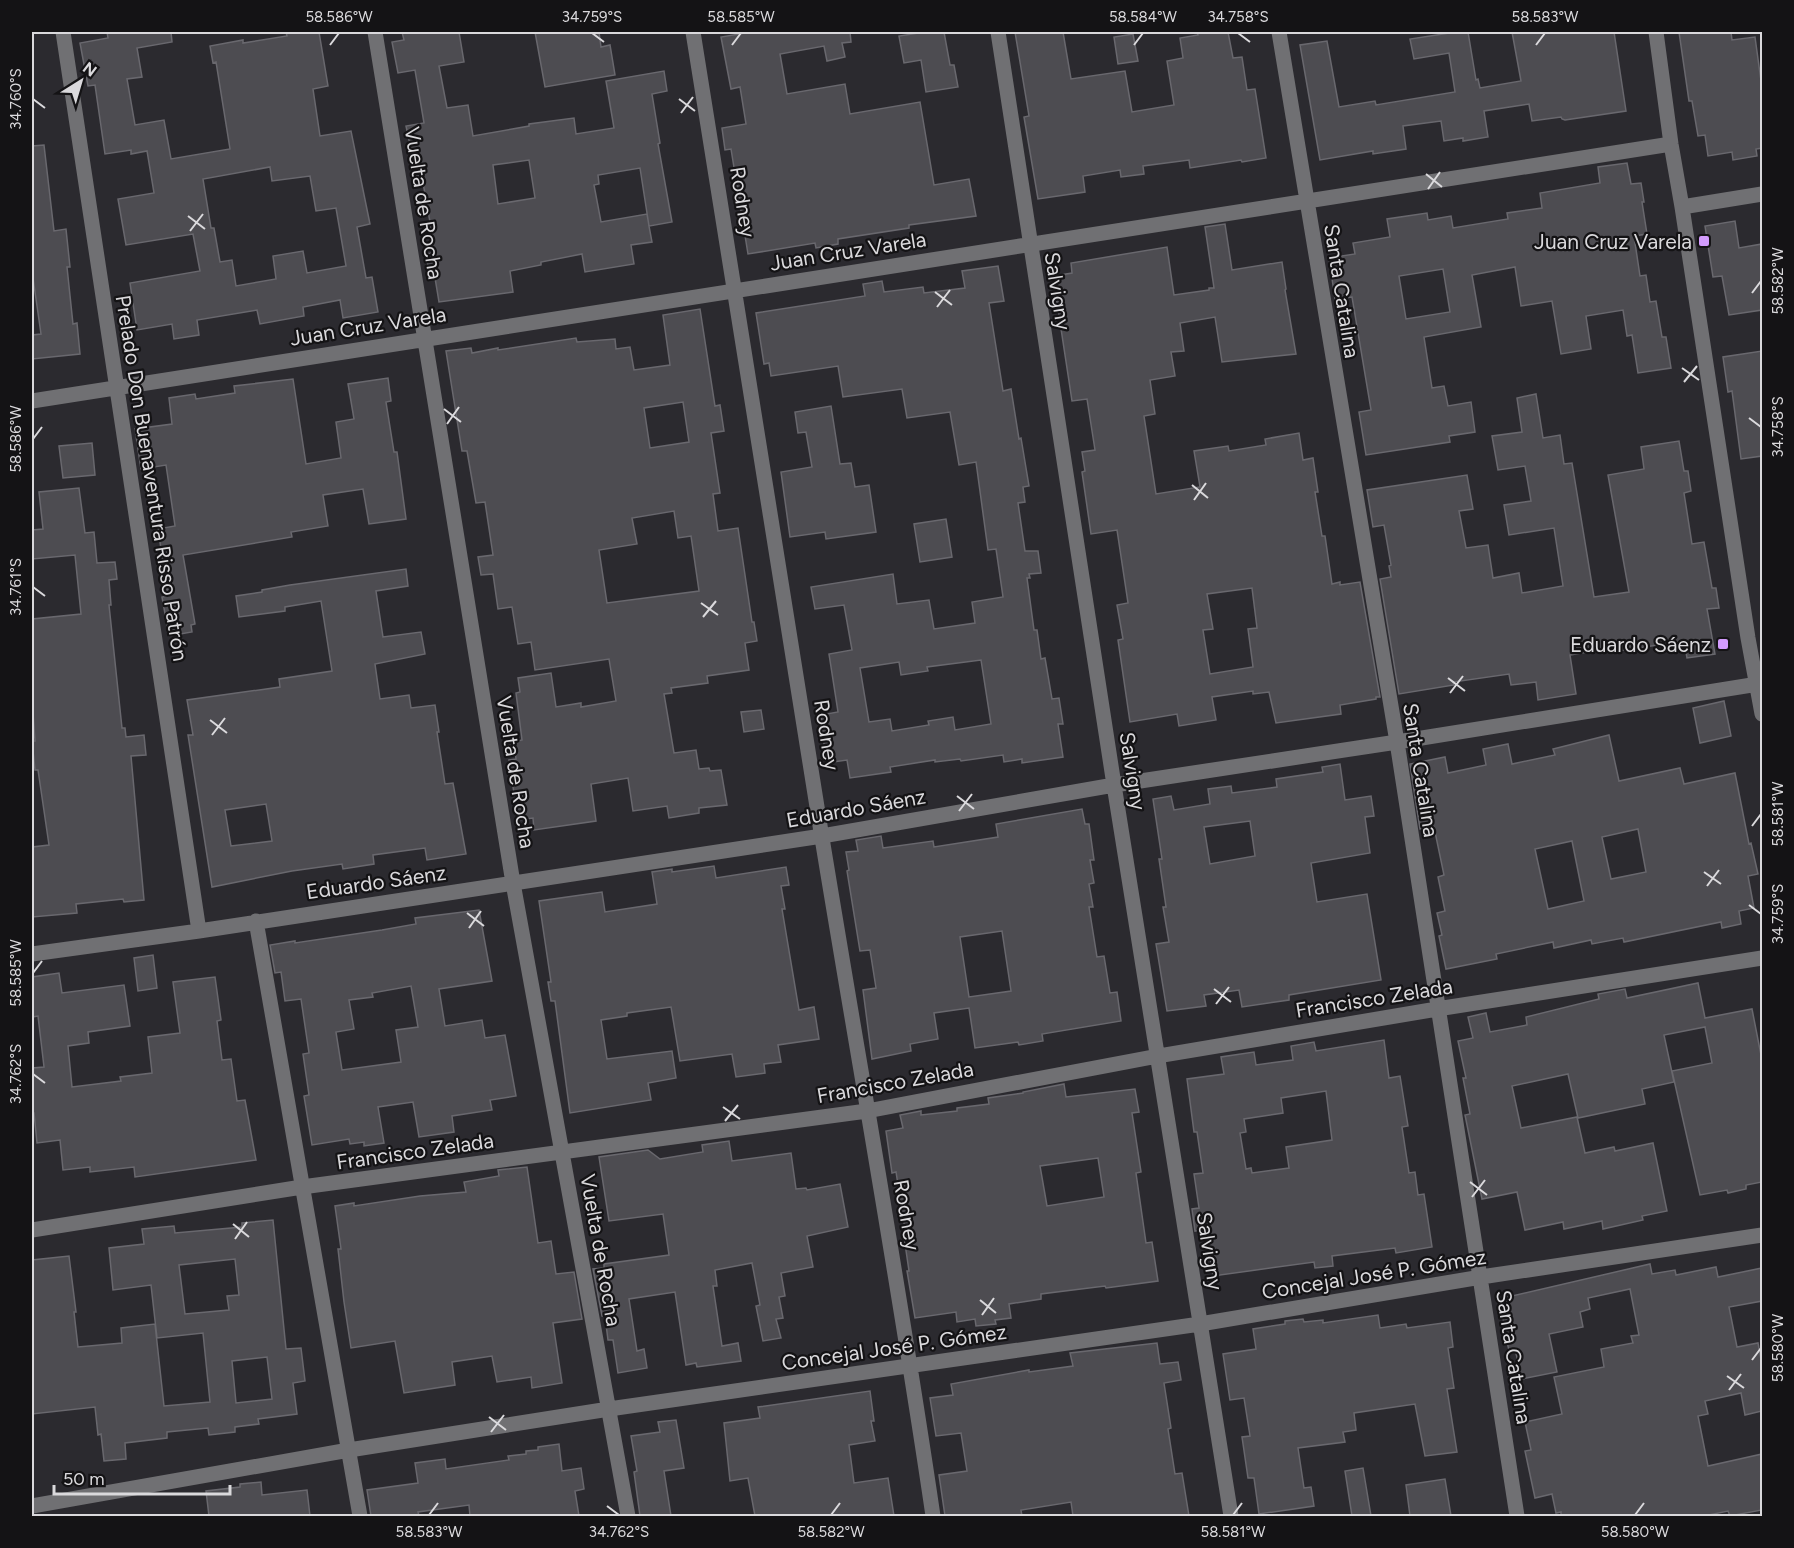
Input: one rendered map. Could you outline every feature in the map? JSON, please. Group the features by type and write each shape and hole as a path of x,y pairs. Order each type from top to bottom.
{"street":[{"name":"Prelado Don Buenaventura Risso Patrón","path":"63,32 199,931"},
{"name":"Vuelta de Rocha","path":"375,32 513,883 628,1516"},
{"name":"Rodney","path":"693,32 822,836 911,1365 933,1516"},
{"name":"Salvigny","path":"998,32 1114,785 1231,1516"},
{"name":"Santa Catalina","path":"1279,32 1397,742 1516,1516"},
{"path":"1656,32 1671,144 1748,638 1762,713"},
{"name":"Juan Cruz Varela","path":"32,401 1671,144"},
{"path":"1682,207 1762,194"},
{"name":"Eduardo Sáenz","path":"32,954 199,931 822,836 1114,785 1758,684"},
{"path":"256,921 360,1516"},
{"name":"Francisco Zelada","path":"32,1230 302,1187 867,1111 1158,1056 1762,958"},
{"name":"Concejal José P. Gómez","path":"32,1506 349,1450 609,1409 1200,1324 1481,1277 1762,1235"}],"building":[{"path":"107,32 171,32 172,42 137,48 142,77 127,79 135,125 164,120 171,159 230,149 216,62 213,63 210,46 287,36 286,32 319,32 328,86 313,89 320,136 351,131 370,224 357,227 366,278 372,277 378,312 343,318 340,300 303,307 304,316 260,324 257,310 197,320 199,335 174,339 172,324 137,330 130,283 200,271 193,234 126,245 118,199 154,193 147,151 131,154 131,150 105,154 95,85 88,86 80,43 108,38","holes":["270,167 272,181 310,176 316,211 336,208 346,266 307,273 303,251 273,256 276,279 236,286 232,260 220,262 214,228 211,228 203,179"]},
{"path":"402,32 459,32 464,62 439,66 447,108 468,105 473,136 529,126 529,124 574,118 576,134 614,128 606,81 664,71 667,91 652,94 672,222 649,226 652,242 631,245 634,264 585,272 582,254 510,271 513,292 439,302 435,278 430,279 426,254 433,253 422,177 417,177 406,126 424,123 415,70 398,73 392,42 404,40","holes":["529,160 535,198 498,204 493,165","640,168 649,226 647,214 601,222 594,185 599,184 598,175"]},
{"path":"535,32 599,32 601,47 610,45 615,75 545,87"},
{"path":"751,32 850,32 851,42 842,43 845,57 827,61 824,46 780,54 787,94 845,84 850,114 920,102 934,185 969,179 976,216 909,225 909,228 838,239 838,244 816,248 815,243 748,254 731,149 725,150 722,128 746,124 740,87 731,89 721,37"},
{"path":"944,32 950,65 954,65 958,87 926,92 921,60 904,63 899,36"},
{"path":"1015,32 1063,32 1071,79 1125,71 1132,112 1174,105 1167,61 1183,58 1180,38 1198,35 1197,32 1228,32 1233,58 1242,57 1247,90 1255,89 1266,158 1190,168 1189,160 1143,166 1144,174 1121,177 1120,170 1083,176 1085,192 1038,199 1024,117 1029,116"},
{"path":"1468,32 1476,80 1478,79 1480,88 1521,81 1512,32 1614,32 1626,111 1565,120 1561,117 1532,121 1529,104 1484,111 1488,137 1444,141 1441,121 1403,126 1406,149 1373,154 1373,151 1320,160 1300,45 1327,41 1339,107 1375,101 1376,105 1455,92 1449,53 1414,59 1410,39"},
{"path":"1679,32 1731,32 1732,40 1755,37 1762,88 1762,148 1756,149 1757,156 1733,160 1732,152 1708,156 1705,135 1698,136 1692,101 1689,101"},
{"path":"1133,34 1138,61 1118,64 1114,37"},
{"path":"44,145 54,231 66,229 73,324 77,323 80,354 32,359 32,335 41,334 32,271 32,146"},
{"path":"1627,163 1631,184 1641,183 1647,234 1634,236 1640,276 1646,275 1650,302 1656,301 1662,337 1666,337 1671,368 1638,373 1632,335 1627,336 1623,310 1586,316 1591,349 1561,354 1552,301 1521,306 1515,267 1472,275 1481,327 1424,337 1432,388 1444,386 1448,406 1471,402 1475,432 1449,436 1450,442 1366,455 1359,412 1371,410 1352,297 1335,299 1329,258 1355,254 1353,243 1390,237 1387,219 1427,213 1428,220 1451,216 1453,228 1508,219 1507,213 1542,208 1540,193 1600,183 1598,167","holes":["1443,269 1450,312 1406,319 1399,276"]},
{"path":"1735,221 1739,248 1762,244 1762,310 1729,315 1722,276 1713,277 1705,226"},
{"path":"1225,224 1232,270 1282,262 1296,354 1222,362 1215,317 1180,323 1184,351 1171,352 1175,376 1150,380 1155,414 1144,416 1156,494 1200,487 1194,451 1228,446 1229,451 1266,445 1265,439 1299,433 1303,460 1313,458 1318,492 1315,492 1322,536 1325,536 1332,584 1360,582 1380,697 1340,705 1341,714 1276,723 1269,692 1253,694 1253,691 1212,697 1216,720 1179,726 1177,714 1130,722 1118,640 1123,639 1117,605 1128,603 1117,530 1091,534 1082,472 1085,471 1082,452 1095,450 1087,399 1072,401 1053,276 1072,273 1071,263 1167,247 1174,295 1209,290 1209,288 1214,288 1205,227","holes":["1252,588 1257,628 1248,629 1253,667 1210,674 1203,630 1213,629 1207,594"]},
{"path":"998,266 1004,301 989,303 1003,391 1011,389 1029,486 1023,487 1025,502 1018,503 1025,551 1038,551 1041,573 1029,574 1030,578 1027,578 1034,630 1037,630 1041,659 1045,658 1052,699 1059,698 1063,724 1058,724 1063,757 1022,763 1022,759 1004,762 1003,755 961,761 960,759 935,762 935,760 890,767 891,772 850,778 847,760 826,763 821,715 838,712 829,654 852,650 844,605 815,609 811,587 893,574 897,604 929,600 934,629 975,623 972,602 1003,597 996,549 988,550 976,462 959,465 950,412 907,418 902,389 843,397 838,366 771,376 769,363 764,364 756,313 865,296 863,284 882,281 884,292 923,287 924,293 965,288 962,271","holes":["981,660 991,724 955,730 953,717 928,721 929,725 892,731 890,719 869,722 860,668 899,662 901,675 928,671 927,667"]},
{"path":"700,309 715,406 720,405 724,431 711,433 720,493 713,494 718,531 738,528 757,641 745,643 749,670 707,676 708,683 671,688 672,693 664,694 674,753 696,750 699,769 721,770 727,805 699,808 699,813 669,818 667,806 633,811 628,778 591,784 596,821 534,830 533,818 518,820 509,760 516,759 514,742 522,740 516,693 520,692 518,678 551,673 556,707 581,703 581,707 616,701 609,659 535,670 531,642 518,644 512,607 498,609 493,574 481,575 478,557 493,555 485,502 476,503 467,451 462,451 446,351 471,348 472,353 576,338 577,342 615,339 616,349 630,347 634,370 670,365 663,315","holes":["683,402 689,442 650,448 644,408","674,511 678,538 691,536 699,591 607,603 599,550 637,544 632,518"]},
{"path":"1762,351 1762,456 1741,459 1732,391 1728,392 1723,357"},
{"path":"388,378 391,401 386,402 394,452 397,452 406,519 369,524 363,489 323,495 328,526 291,532 292,537 183,555 195,624 191,625 192,632 169,636 162,597 168,596 158,529 175,526 166,465 141,469 135,429 172,424 169,398 195,394 196,399 235,393 234,386 293,379 306,464 341,458 336,422 354,419 348,384"},
{"path":"1536,394 1543,438 1560,435 1564,464 1572,463 1594,597 1629,592 1608,475 1644,469 1641,447 1679,441 1684,471 1688,471 1691,491 1684,493 1692,544 1704,542 1712,588 1716,588 1719,608 1707,609 1715,654 1687,658 1684,641 1612,652 1612,648 1570,655 1576,694 1538,700 1536,682 1511,685 1509,674 1453,682 1454,685 1399,694 1380,579 1391,577 1389,566 1391,565 1384,525 1373,527 1367,490 1467,475 1473,509 1459,511 1466,548 1488,545 1493,578 1519,573 1522,593 1563,586 1554,528 1509,535 1504,505 1531,501 1525,466 1498,470 1492,436 1522,432 1517,398"},
{"path":"831,406 840,464 851,463 855,487 869,485 876,532 826,539 825,532 790,537 781,472 812,467 806,432 798,433 795,412"},
{"path":"92,443 95,475 63,478 59,446"},
{"path":"79,488 85,533 94,532 97,563 115,562 117,579 109,580 111,605 109,605 122,728 125,728 126,737 144,735 146,755 131,756 144,900 124,902 123,899 76,904 77,913 32,917 32,847 49,845 32,741 35,741 32,699 32,619 81,614 75,555 32,559 32,530 43,529 39,492"},
{"path":"946,519 952,557 920,562 914,524"},
{"path":"406,569 408,586 376,591 383,637 421,632 425,654 375,664 380,699 409,695 411,708 435,705 445,784 453,783 466,854 427,860 425,848 373,855 374,864 343,869 342,864 292,871 212,887 188,735 193,735 187,700 280,687 279,679 332,671 321,601 285,607 285,611 239,617 236,596 290,585","holes":["266,804 272,841 231,846 225,810"]},
{"path":"1724,701 1731,736 1700,743 1693,708"},
{"path":"761,710 764,729 744,732 741,712"},
{"path":"1609,735 1619,781 1680,768 1684,784 1735,773 1749,844 1751,843 1758,874 1748,876 1754,908 1739,911 1741,924 1722,928 1721,922 1624,942 1623,938 1592,944 1591,940 1554,948 1553,942 1496,954 1497,959 1446,969 1437,913 1445,911 1438,877 1444,875 1434,827 1420,829 1410,764 1445,757 1448,773 1486,765 1483,749 1508,744 1512,764 1555,755 1553,749","holes":["1638,829 1646,872 1611,879 1602,837","1572,841 1584,901 1548,909 1535,849"]},
{"path":"1340,764 1345,800 1371,796 1374,816 1365,817 1370,853 1311,863 1317,902 1367,894 1381,980 1289,995 1289,1000 1242,1007 1239,990 1204,995 1206,1006 1167,1011 1156,944 1169,942 1163,907 1166,907 1159,859 1162,859 1153,799 1171,796 1174,810 1210,804 1208,789 1231,786 1232,793 1277,787 1276,779 1323,772 1322,767","holes":["1250,821 1255,856 1210,864 1204,827"]},
{"path":"1082,809 1085,824 1089,824 1094,860 1090,860 1094,883 1089,884 1093,907 1089,907 1097,957 1104,956 1110,993 1117,992 1121,1021 1042,1034 1043,1041 975,1048 969,1008 934,1013 938,1039 910,1044 911,1051 872,1059 863,990 876,988 870,950 860,951 846,852 858,851 856,840 881,836 883,848 933,841 934,847 998,837 996,824","holes":["1002,931 1011,991 969,997 960,937"]},
{"path":"714,866 716,878 786,867 789,885 781,886 785,909 782,909 799,1010 814,1007 819,1039 778,1045 781,1062 764,1064 765,1073 736,1077 732,1054 680,1061 671,1007 627,1013 627,1016 601,1020 607,1059 672,1051 676,1078 648,1083 651,1100 570,1113 555,1001 551,1001 548,982 551,982 539,901 602,892 605,912 657,904 652,872 672,869 672,872"},
{"path":"479,910 492,981 439,989 445,1026 482,1020 485,1038 505,1035 516,1096 490,1100 492,1110 452,1116 454,1132 419,1137 413,1102 378,1107 384,1143 364,1146 364,1142 350,1144 349,1139 312,1145 304,1096 309,1095 303,1054 309,1053 301,999 285,1001 281,972 275,973 270,945 416,924 415,918","holes":["411,986 418,1027 396,1030 401,1062 342,1070 336,1032 354,1029 349,1000 373,997 372,993"]},
{"path":"153,955 157,988 138,991 134,958"},
{"path":"59,973 62,993 124,985 130,1026 88,1032 89,1043 68,1046 72,1087 121,1081 120,1077 152,1073 148,1037 180,1033 173,982 215,977 221,1020 217,1021 222,1060 231,1059 237,1101 245,1100 256,1160 135,1177 134,1167 90,1172 90,1167 63,1170 60,1140 37,1143 34,1113 32,1113 32,1068 44,1067 38,1016 32,1017 32,977"},
{"path":"1698,983 1705,1018 1752,1009 1762,1060 1762,1182 1746,1185 1746,1189 1728,1193 1727,1190 1700,1195 1672,1071 1712,1063 1705,1027 1664,1035 1674,1082 1642,1089 1645,1104 1578,1118 1568,1074 1512,1086 1521,1128 1577,1117 1585,1153 1614,1147 1615,1151 1653,1143 1667,1211 1642,1216 1643,1220 1603,1229 1602,1221 1564,1229 1563,1222 1525,1230 1517,1192 1482,1199 1465,1115 1470,1114 1463,1078 1466,1078 1458,1041 1473,1038 1468,1017 1486,1013 1490,1032 1527,1025 1526,1017 1599,999 1598,994 1625,989 1627,998"},
{"path":"1384,1040 1389,1078 1400,1076 1408,1126 1402,1127 1409,1173 1415,1172 1418,1195 1424,1194 1432,1247 1396,1253 1395,1248 1332,1256 1333,1266 1315,1268 1314,1262 1213,1276 1206,1229 1195,1231 1192,1209 1199,1208 1194,1174 1203,1173 1197,1132 1194,1132 1187,1079 1224,1074 1221,1057 1254,1052 1256,1065 1293,1060 1291,1046 1314,1042 1316,1051","holes":["1326,1091 1332,1140 1286,1147 1289,1168 1252,1173 1251,1168 1246,1169 1240,1133 1246,1132 1244,1119 1283,1113 1281,1098"]},
{"path":"1064,1084 1066,1097 1135,1089 1139,1112 1132,1113 1141,1172 1136,1173 1146,1243 1152,1242 1158,1281 1041,1294 1041,1299 1009,1304 1011,1318 995,1320 996,1324 976,1326 975,1319 957,1322 956,1312 915,1318 907,1271 909,1271 903,1230 905,1229 896,1172 892,1173 886,1131 903,1128 900,1115 921,1111 921,1115 957,1111 957,1108 989,1104 988,1098","holes":["1098,1158 1104,1197 1047,1206 1040,1166"]},
{"path":"729,1141 732,1161 791,1153 796,1189 806,1188 807,1190 840,1184 848,1227 807,1236 813,1267 781,1273 785,1296 779,1297 783,1318 776,1319 781,1338 763,1341 756,1306 760,1305 752,1263 715,1270 717,1286 713,1286 722,1346 738,1343 741,1361 697,1367 696,1363 686,1365 675,1292 629,1299 637,1351 644,1349 647,1368 618,1373 613,1340 608,1340 605,1316 602,1316 593,1269 604,1268 604,1264 669,1255 663,1214 609,1221 599,1157 648,1150 660,1159 703,1152 702,1145"},
{"path":"527,1167 538,1243 551,1241 556,1274 574,1272 582,1319 553,1323 562,1383 532,1388 531,1377 497,1382 492,1356 452,1362 455,1385 404,1393 395,1341 351,1348 338,1249 341,1249 335,1206 354,1203 354,1206 466,1192 464,1182 499,1176 498,1170"},
{"path":"273,1220 286,1349 301,1348 305,1381 293,1383 297,1414 258,1419 259,1424 235,1427 235,1432 209,1435 208,1428 167,1432 167,1438 125,1443 126,1459 104,1461 95,1407 32,1414 32,1260 69,1256 78,1347 122,1343 121,1328 155,1324 164,1406 210,1402 203,1333 157,1338 151,1285 113,1290 109,1248 144,1244 142,1229 174,1226 175,1233 242,1227 242,1223","holes":["235,1259 239,1295 227,1296 229,1310 185,1314 179,1265","267,1357 272,1399 236,1403 232,1361"]},
{"path":"1650,1264 1652,1274 1675,1270 1676,1275 1716,1267 1718,1277 1762,1268 1762,1301 1729,1307 1737,1347 1758,1343 1762,1365 1762,1411 1745,1415 1741,1393 1705,1401 1708,1414 1698,1416 1708,1466 1762,1454 1762,1510 1730,1516 1728,1511 1704,1516 1561,1516 1561,1512 1556,1513 1552,1494 1535,1498 1525,1451 1531,1450 1525,1422 1562,1414 1554,1377 1604,1367 1601,1349 1633,1343 1631,1336 1639,1335 1630,1289 1588,1298 1590,1309 1580,1312 1583,1327 1549,1334 1557,1372 1522,1379 1515,1349 1509,1350 1502,1324 1504,1324 1499,1299"},
{"path":"1378,1315 1380,1328 1406,1324 1407,1328 1450,1322 1453,1347 1448,1348 1454,1388 1447,1389 1457,1452 1425,1456 1415,1404 1354,1413 1356,1430 1343,1432 1345,1442 1298,1448 1304,1488 1311,1487 1314,1506 1259,1514 1254,1478 1248,1478 1242,1437 1250,1436 1244,1398 1230,1400 1223,1354 1256,1349 1253,1329 1285,1324 1285,1321 1323,1320 1323,1323"},
{"path":"1157,1343 1160,1364 1178,1362 1181,1380 1164,1383 1175,1474 1182,1473 1189,1516 1073,1516 1071,1502 1021,1510 1022,1516 945,1516 939,1475 967,1471 961,1433 936,1436 930,1398 953,1395 951,1384 1029,1370 1029,1372 1073,1366 1070,1353"},
{"path":"870,1391 874,1421 871,1421 875,1441 849,1445 854,1483 888,1478 894,1516 755,1516 748,1478 730,1481 724,1423 760,1418 758,1407"},
{"path":"676,1420 684,1468 664,1471 671,1516 640,1516 634,1472 637,1471 631,1436 660,1432 658,1422"},
{"path":"559,1444 562,1471 581,1468 584,1489 575,1491 579,1516 470,1516 469,1505 418,1512 419,1516 371,1516 367,1490 418,1483 415,1463 445,1459 446,1469 509,1460 508,1456 526,1454 526,1451 538,1450 538,1447"},
{"path":"1363,1468 1371,1516 1352,1516 1345,1471"},
{"path":"1445,1479 1451,1516 1410,1516 1406,1485"},
{"path":"261,1482 262,1495 307,1490 310,1516 209,1516 206,1491"}],"place":[{"name":"Juan Cruz Varela","path":"1704,241"},
{"name":"Eduardo Sáenz","path":"1723,644"}]}
